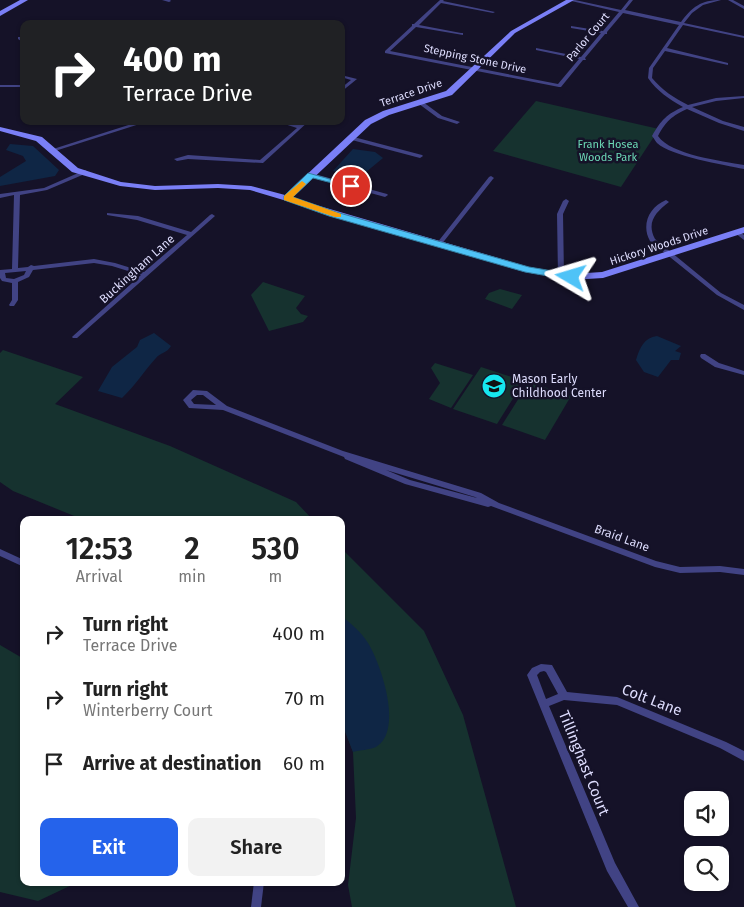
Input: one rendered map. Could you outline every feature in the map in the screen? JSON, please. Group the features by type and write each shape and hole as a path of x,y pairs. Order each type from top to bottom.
{"street":[{"path":"0,14 25,0"},
{"path":"164,0 170,1"},
{"path":"570,0 744,37"},
{"name":"Terrace Drive","path":"287,198 373,118 449,93 512,32 570,0"},
{"name":"Parlor Court","path":"559,86 584,59 631,0"},
{"path":"719,0 697,7 682,24 651,68 650,78 659,88 715,121 744,129"},
{"path":"730,0 744,8"},
{"path":"414,25 441,1 493,12"},
{"path":"414,25 461,34"},
{"name":"Stepping Stone Drive","path":"414,25 386,52 559,86"},
{"path":"573,27 605,33"},
{"path":"538,49 584,59"},
{"path":"664,49 726,64"},
{"path":"345,77 355,79 345,88"},
{"path":"0,86 20,86"},
{"path":"744,97 724,98 672,114 664,121 655,136 657,141 671,150 744,167"},
{"path":"421,103 440,117 457,122"},
{"path":"56,149 134,125"},
{"path":"292,125 300,127"},
{"path":"177,159 188,157 261,162 302,125"},
{"name":"Hickory Woods Drive","path":"0,127 32,136 56,149 70,166 108,181 134,186 177,189 235,186 287,198 332,214 528,270 561,276 586,277 615,273 670,254 742,233"},
{"path":"350,138 420,156"},
{"path":"0,196 17,195 53,187 85,172"},
{"path":"311,175 385,195"},
{"path":"439,244 491,178"},
{"path":"15,270 17,195"},
{"path":"561,276 560,214 566,201"},
{"path":"666,202 654,213 648,229 652,240 719,294 744,308"},
{"path":"109,214 138,218 192,234"},
{"name":"Buckingham Lane","path":"75,337 212,216"},
{"path":"31,267 27,276 15,281 4,280 0,272 31,267 94,261 113,264 146,275"},
{"path":"12,305 15,281"},
{"path":"703,356 717,365 744,373"},
{"name":"Braid Lane","path":"224,408 340,453 357,463 408,482 475,502 496,505 655,564 680,570 720,568 744,572"},
{"path":"0,552 20,562"},
{"name":"Tillinghast Court","path":"564,696 554,674 549,668 541,667 534,670 532,675 611,867 634,907"},
{"name":"Colt Lane","path":"544,704 564,696 604,699 623,703 723,745 744,756"},
{"path":"256,907 259,886"}],"green space":[{"name":"Frank Hosea Woods Park","path":"536,101 659,129 621,187 493,151"},
{"path":"263,282 305,296 296,308 301,314 308,316 303,322 269,331 251,295"},
{"path":"500,289 522,295 512,309 485,299 489,293"},
{"path":"3,350 83,377 55,404 170,446 296,502 309,516 74,516 13,491 0,482 0,353"},
{"path":"435,363 473,375 451,408 429,399 440,383 431,368"},
{"path":"481,367 524,381 497,424 453,409"},
{"path":"529,382 571,396 545,440 502,425"},
{"path":"345,552 424,631 463,715 516,907 352,907 348,885 356,818 353,752 345,731"},
{"path":"0,645 20,657 20,886 70,886 38,901 0,892"}],"water":[{"path":"10,144 33,146 59,170 55,176 0,186 0,177 26,161 23,156 6,150"},
{"path":"353,149 375,152 383,158 360,177 333,171"},
{"path":"154,333 171,346 156,358 127,393 122,398 98,391 112,367 137,347 140,340"},
{"path":"657,336 681,346 675,351 681,353 679,360 671,360 658,377 644,372 636,360 643,344"},
{"path":"345,619 362,635 373,653 384,681 389,713 388,727 384,739 376,747 353,752 345,731"}],"slow traffic":[{"path":"302,184 287,198 338,216"}],"place":[{"name":"Mason Early Childhood Center","path":"494,386"}],"route":[{"path":"351,186 311,175 287,198 332,214 528,270 571,277"}]}
